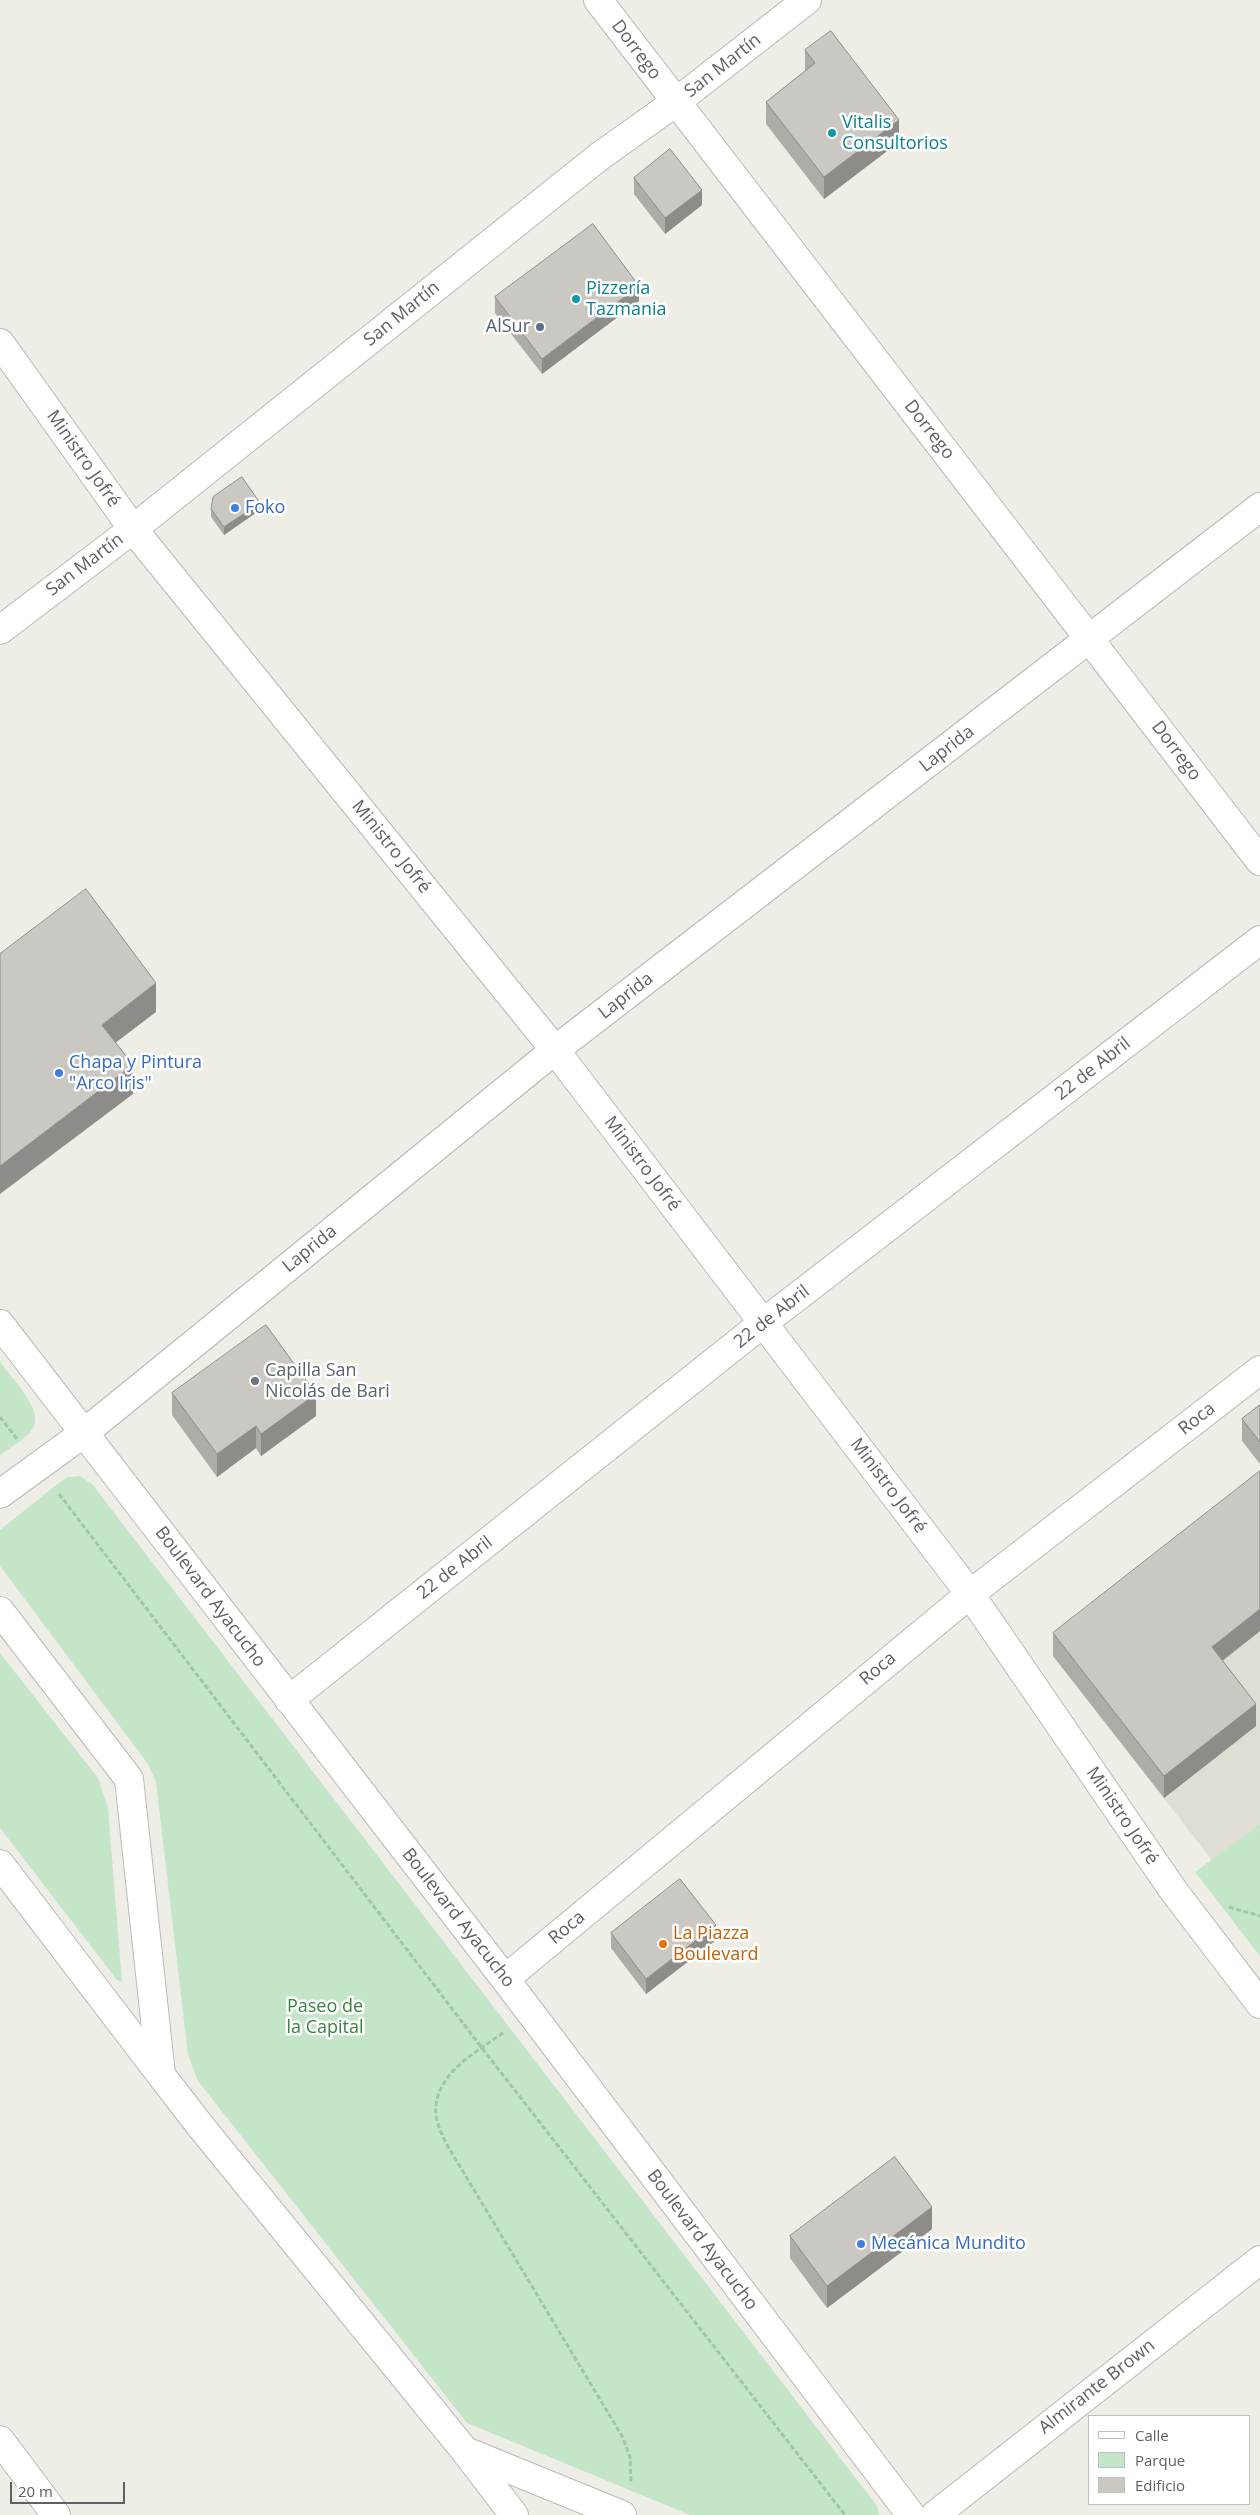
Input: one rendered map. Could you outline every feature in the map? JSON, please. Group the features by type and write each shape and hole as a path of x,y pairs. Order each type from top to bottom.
{"street":[{"name":"Dorrego","path":"598,0 1260,861"},
{"name":"San Martín","path":"0,630 132,529 600,156 676,102 807,0"},
{"name":"Ministro Jofré","path":"0,343 132,529 556,1050 970,1594 1173,1890 1260,2004"},
{"name":"Laprida","path":"0,1494 84,1433 556,1050 1260,507"},
{"name":"22 de Abril","path":"289,1700 763,1323 1260,940"},
{"name":"Boulevard Ayacucho","path":"0,1324 505,1979 911,2515"},
{"name":"Roca","path":"505,1979 970,1594 1260,1370"},
{"path":"0,1610 129,1779 161,2075"},
{"path":"0,1864 202,2128 465,2451 514,2515"},
{"name":"Almirante Brown","path":"935,2515 1260,2260"},
{"path":"0,2440 56,2515"},
{"path":"465,2451 622,2515"}],"path":[{"path":"0,1417 482,2048 845,2515"},
{"path":"532,2015 457,2066 444,2086 436,2106 439,2129 622,2436 630,2457 632,2481 629,2489"}],"shaded area":[{"path":"1260,1493 1260,1824 1212,1860 1053,1656"}],"green space":[{"path":"0,1362 25,1394 34,1412 35,1421 33,1428 26,1436 0,1455"},
{"name":"Paseo de la Capital","path":"80,1476 92,1484 877,2506 879,2515 690,2515 467,2423 198,2081 188,2055 156,1782 148,1764 0,1566 0,1530 60,1482 68,1477"},
{"path":"0,1653 98,1778 108,1808 122,1982 117,1980 0,1828"},
{"path":"1260,1824 1260,1956 1195,1872"}],"building":[{"name":"Vitalis Consultorios","path":"831,31 899,120 824,177 766,102 815,63 805,50"},
{"path":"670,149 702,190 665,218 634,178"},
{"path":"593,224 639,286 542,359 495,297"},
{"name":"Foko","path":"242,477 260,503 224,527 211,509 213,497"},
{"name":"Chapa y Pintura \"Arco Iris\"","path":"86,889 156,983 102,1025 133,1065 0,1166 0,954"},
{"name":"Capilla San Nicolás de Bari","path":"266,1325 316,1394 261,1434 256,1426 217,1454 172,1393"},
{"path":"1260,1405 1260,1442 1242,1419"},
{"path":"1260,1471 1260,1609 1212,1647 1256,1704 1164,1776 1053,1633"},
{"name":"La Piazza Boulevard","path":"680,1879 716,1925 646,1979 611,1933"},
{"name":"Mecánica Mundito","path":"895,2157 932,2207 827,2286 790,2236"}],"place":[{"name":"Vitalis Consultorios","path":"832,133"},
{"name":"Pizzería Tazmania","path":"576,299"},
{"name":"AlSur","path":"540,327"},
{"name":"Foko","path":"235,508"},
{"name":"Chapa y Pintura \"Arco Iris\"","path":"59,1073"},
{"name":"Capilla San Nicolás de Bari","path":"255,1381"},
{"name":"La Piazza Boulevard","path":"663,1944"},
{"name":"Mecánica Mundito","path":"861,2244"}]}
